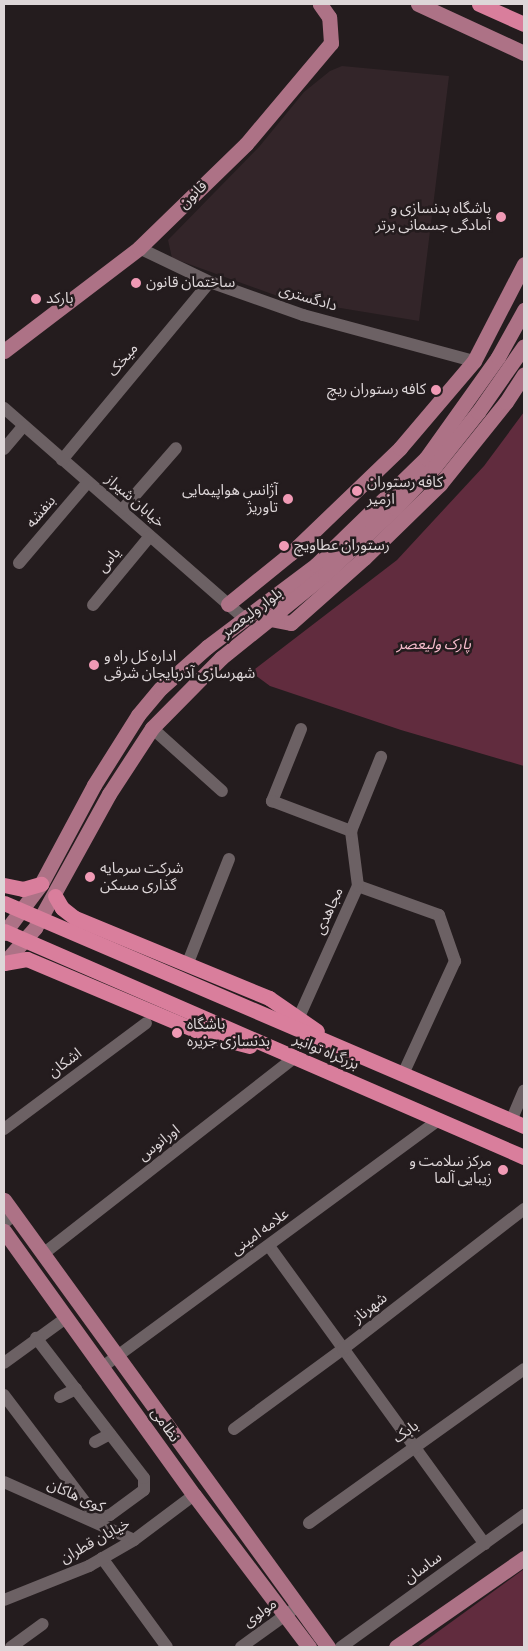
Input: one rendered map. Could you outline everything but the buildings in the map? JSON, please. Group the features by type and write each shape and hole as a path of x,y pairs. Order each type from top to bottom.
{"highway":[{"path":"479,4 524,24"},
{"path":"4,885 23,889 41,884"},
{"path":"55,896 62,908 75,918 269,998 334,1043"},
{"name":"بزرگراه توانیر","path":"4,903 518,1123"},
{"path":"52,967 49,952 52,937 62,925 75,918"},
{"name":"بزرگراه توانیر","path":"4,932 524,1157"},
{"path":"4,963 27,958 52,967 207,1035 290,1056"}],"main road":[{"name":"قانون","path":"4,352 139,248 246,144 331,43 329,17 320,4"},
{"path":"418,4 524,53"},
{"path":"228,604 291,553 400,448 474,360 524,264"},
{"name":"بلوار ولیعصر","path":"4,932 41,884 94,785 138,715 161,688 244,618 316,565 426,458 492,365 524,310"},
{"name":"بلوار ولیعصر","path":"4,963 35,928 55,896 109,794 152,728 214,664 325,574 435,466 522,353"},
{"path":"270,618 291,623 364,558 440,484 506,402 524,374"},
{"name":"نظامی","path":"4,1200 9,1219 47,1259 207,1485 328,1647"},
{"name":"نظامی","path":"4,1230 101,1368 309,1647"},
{"path":"36,1276 47,1259"},
{"path":"194,1495 207,1485"},
{"path":"396,1647 524,1558"}],"street":[{"name":"دادگستری","path":"139,248 210,282 303,315 474,360"},
{"name":"میخک","path":"62,460 210,282"},
{"name":"خیابان شیراز","path":"4,408 244,618"},
{"path":"4,450 23,426"},
{"path":"122,510 176,448"},
{"name":"بنفشه","path":"19,563 88,482"},
{"name":"یاس","path":"93,605 150,536"},
{"path":"152,728 222,791"},
{"path":"301,729 272,801 351,831"},
{"name":"مجاهدی","path":"299,1017 358,886 351,831 381,757"},
{"path":"187,965 229,859"},
{"path":"358,886 439,915 455,961 403,1074"},
{"name":"اشکان","path":"4,1129 146,1022"},
{"name":"اورانوس","path":"47,1259 290,1056"},
{"path":"518,1123 524,1091"},
{"name":"علامه امینی","path":"101,1368 438,1120"},
{"name":"شهرناز","path":"234,1429 344,1349 524,1209"},
{"path":"268,1246 485,1544"},
{"path":"4,1363 66,1318"},
{"path":"4,1396 94,1514 102,1517 110,1515 146,1484 36,1338"},
{"name":"بابک","path":"309,1523 524,1369"},
{"path":"60,1396 76,1389"},
{"path":"95,1442 110,1434"},
{"name":"کوی هاکان","path":"4,1482 134,1540"},
{"name":"خیابان قطران","path":"4,1600 36,1590 102,1558 134,1540 194,1495"},
{"name":"ساسان","path":"341,1647 524,1515"},
{"path":"102,1558 167,1647"},
{"name":"مولوی","path":"241,1647 298,1606"},
{"path":"11,1647 44,1624"}],"shaded area":[{"path":"342,66 449,76 419,321 286,299 172,258 168,240 259,147 304,92 330,71"}],"green space":[{"name":"پارک ولیعصر","path":"524,412 524,766 401,730 270,686 251,672 397,560 484,466"},
{"path":"524,1569 524,1647 417,1647"}],"place":[{"name":"باشگاه بدنسازی و آمادگی جسمانی برتر","path":"501,217"},
{"name":"ساختمان قانون","path":"136,283"},
{"name":"بارکد","path":"36,299"},
{"name":"کافه رستوران ریچ","path":"436,390"},
{"name":"کافه رستوران ازمیر","path":"357,491"},
{"name":"آژانس هواپیمایی تاوریژ","path":"288,499"},
{"name":"رستوران عطاویچ","path":"284,546"},
{"name":"اداره کل راه و شهرسازی آذربایجان شرقی","path":"94,665"},
{"name":"شرکت سرمایه گذاری مسکن","path":"90,877"},
{"name":"باشگاه بدنسازی جزیره","path":"177,1033"},
{"name":"مرکز سلامت و زیبایی آلما","path":"503,1170"}]}
